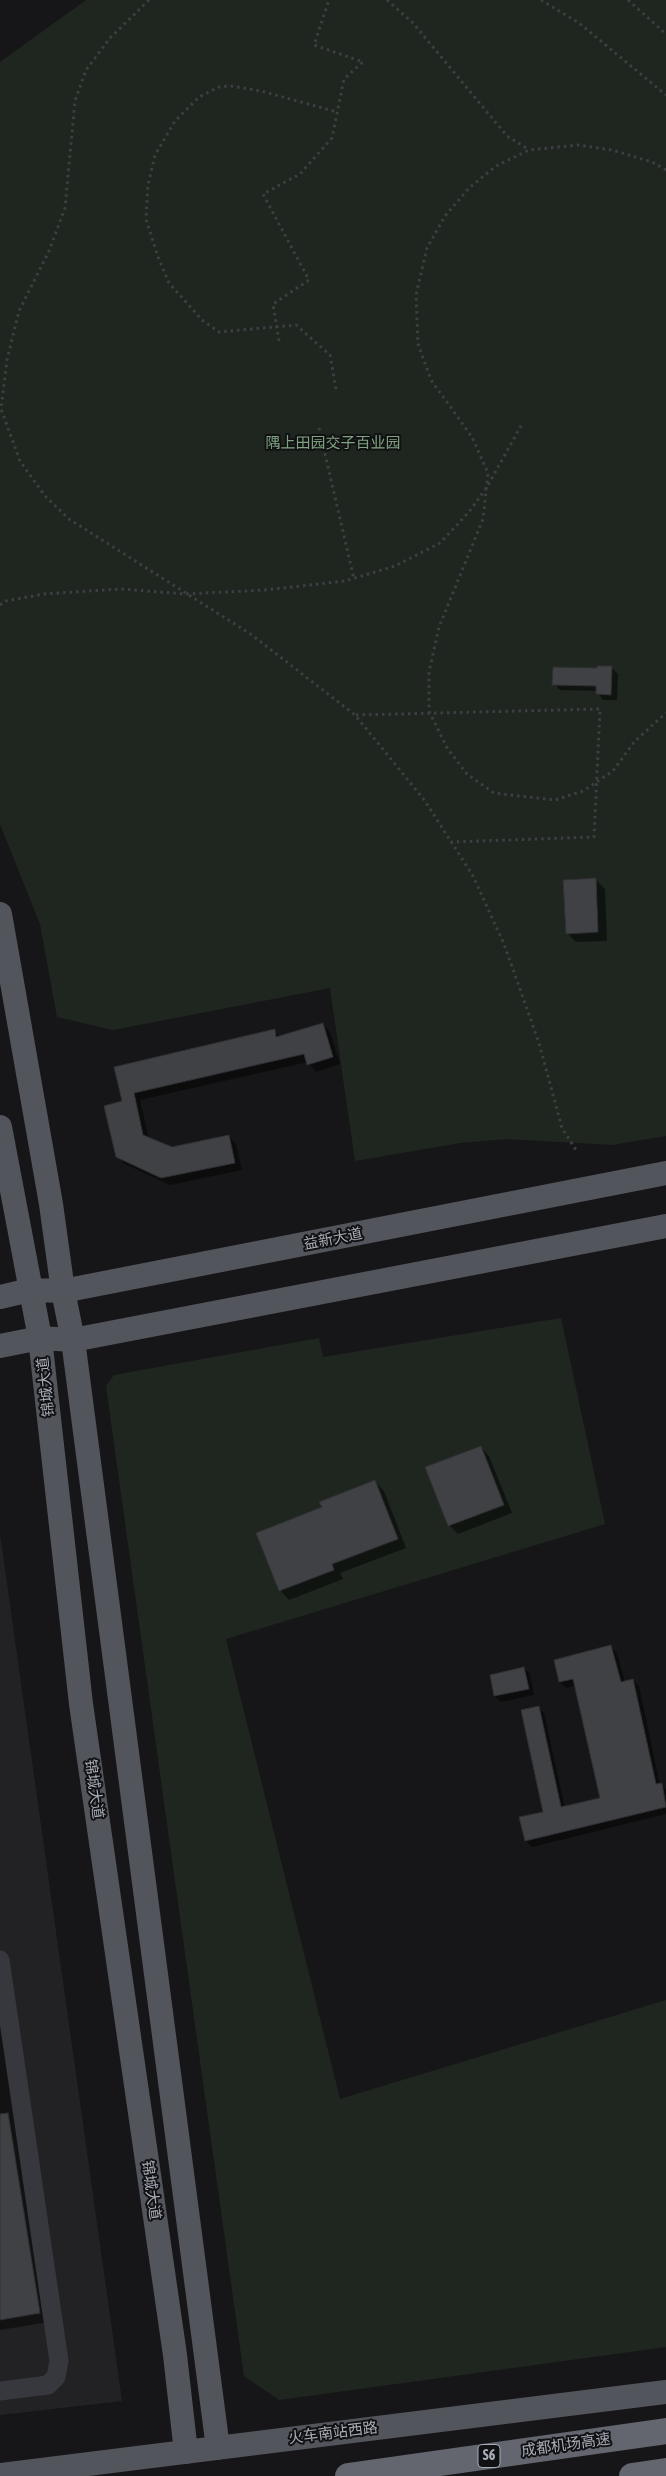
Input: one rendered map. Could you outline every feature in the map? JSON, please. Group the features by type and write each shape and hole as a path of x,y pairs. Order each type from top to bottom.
{"highway":[{"name":"成都机场高速","path":"348,2476 666,2431"},
{"path":"633,2476 666,2471"}],"main road":[{"path":"0,914 49,1194 63,1291 73,1340 218,2448"},
{"name":"锦城大道","path":"0,1127 40,1338 82,1704 179,2388 186,2452"},
{"name":"益新大道","path":"0,1296 30,1290 63,1291 666,1173"},
{"path":"0,1346 40,1338 73,1340 666,1226"},
{"path":"179,2388 184,2393 200,2394 209,2384"},
{"name":"火车南站西路","path":"0,2475 666,2392"}],"lane":[{"path":"0,1960 59,2361 56,2377 48,2385 0,2392"}],"path":[{"path":"149,0 110,38 86,70 75,101 65,208 49,251 18,311 7,360 1,409 20,461 45,496 69,519 252,635 355,715 425,801 473,876 504,944 539,1042 562,1128 576,1150"},
{"path":"279,341 273,304 309,280 264,194 300,174 332,138 344,79 363,62 314,45 329,0"},
{"path":"387,0 414,23 507,136 528,150"},
{"path":"540,0 579,23 666,95"},
{"path":"628,0 666,34"},
{"path":"336,389 330,355 296,325 219,332 186,305 169,283 158,257 146,219 148,185 155,155 175,121 199,97 219,87 231,86 261,91 337,112"},
{"path":"666,170 652,162 612,150 586,146 528,150 496,166 469,188 445,216 427,248 416,295 418,344 431,380 472,437 488,473 483,519 439,627 429,672 430,714 447,748 467,774 494,793 555,800 583,791 613,772 635,741 666,713"},
{"path":"0,605 6,601 44,594 120,589 186,594 265,590 354,579 395,566 440,543 469,512 487,486 522,424"},
{"path":"319,428 354,579"},
{"path":"355,715 600,709 594,836 451,842"}],"shaded area":[{"path":"0,1534 122,2401 0,2415"}],"green space":[{"name":"隅上田园交子百业园","path":"86,0 666,0 666,1136 612,1145 508,1139 460,1143 355,1161 330,988 113,1030 57,1017 40,924 0,824 0,62"},
{"path":"561,1318 605,1524 226,1639 340,2099 666,2000 666,2347 279,2400 244,2376 106,1386 114,1375 319,1338 323,1357"}],"building":[{"path":"597,666 612,666 611,695 596,694 596,686 552,685 553,667 597,668"},
{"path":"596,878 598,932 566,934 563,880"},
{"path":"323,1023 333,1057 307,1065 304,1054 134,1093 143,1135 172,1147 229,1135 235,1163 161,1178 116,1157 104,1106 122,1101 114,1067 275,1029 276,1037"},
{"path":"481,1446 504,1505 448,1526 425,1467"},
{"path":"375,1480 398,1539 332,1564 334,1570 279,1591 256,1533 322,1507 319,1502"},
{"path":"611,1645 621,1682 633,1679 656,1784 662,1783 666,1807 525,1841 519,1817 543,1812 521,1710 539,1706 561,1807 600,1798 573,1679 559,1682 554,1660"},
{"path":"524,1667 529,1689 494,1696 490,1675"},
{"path":"8,2113 40,2313 0,2320 0,2114"}]}
